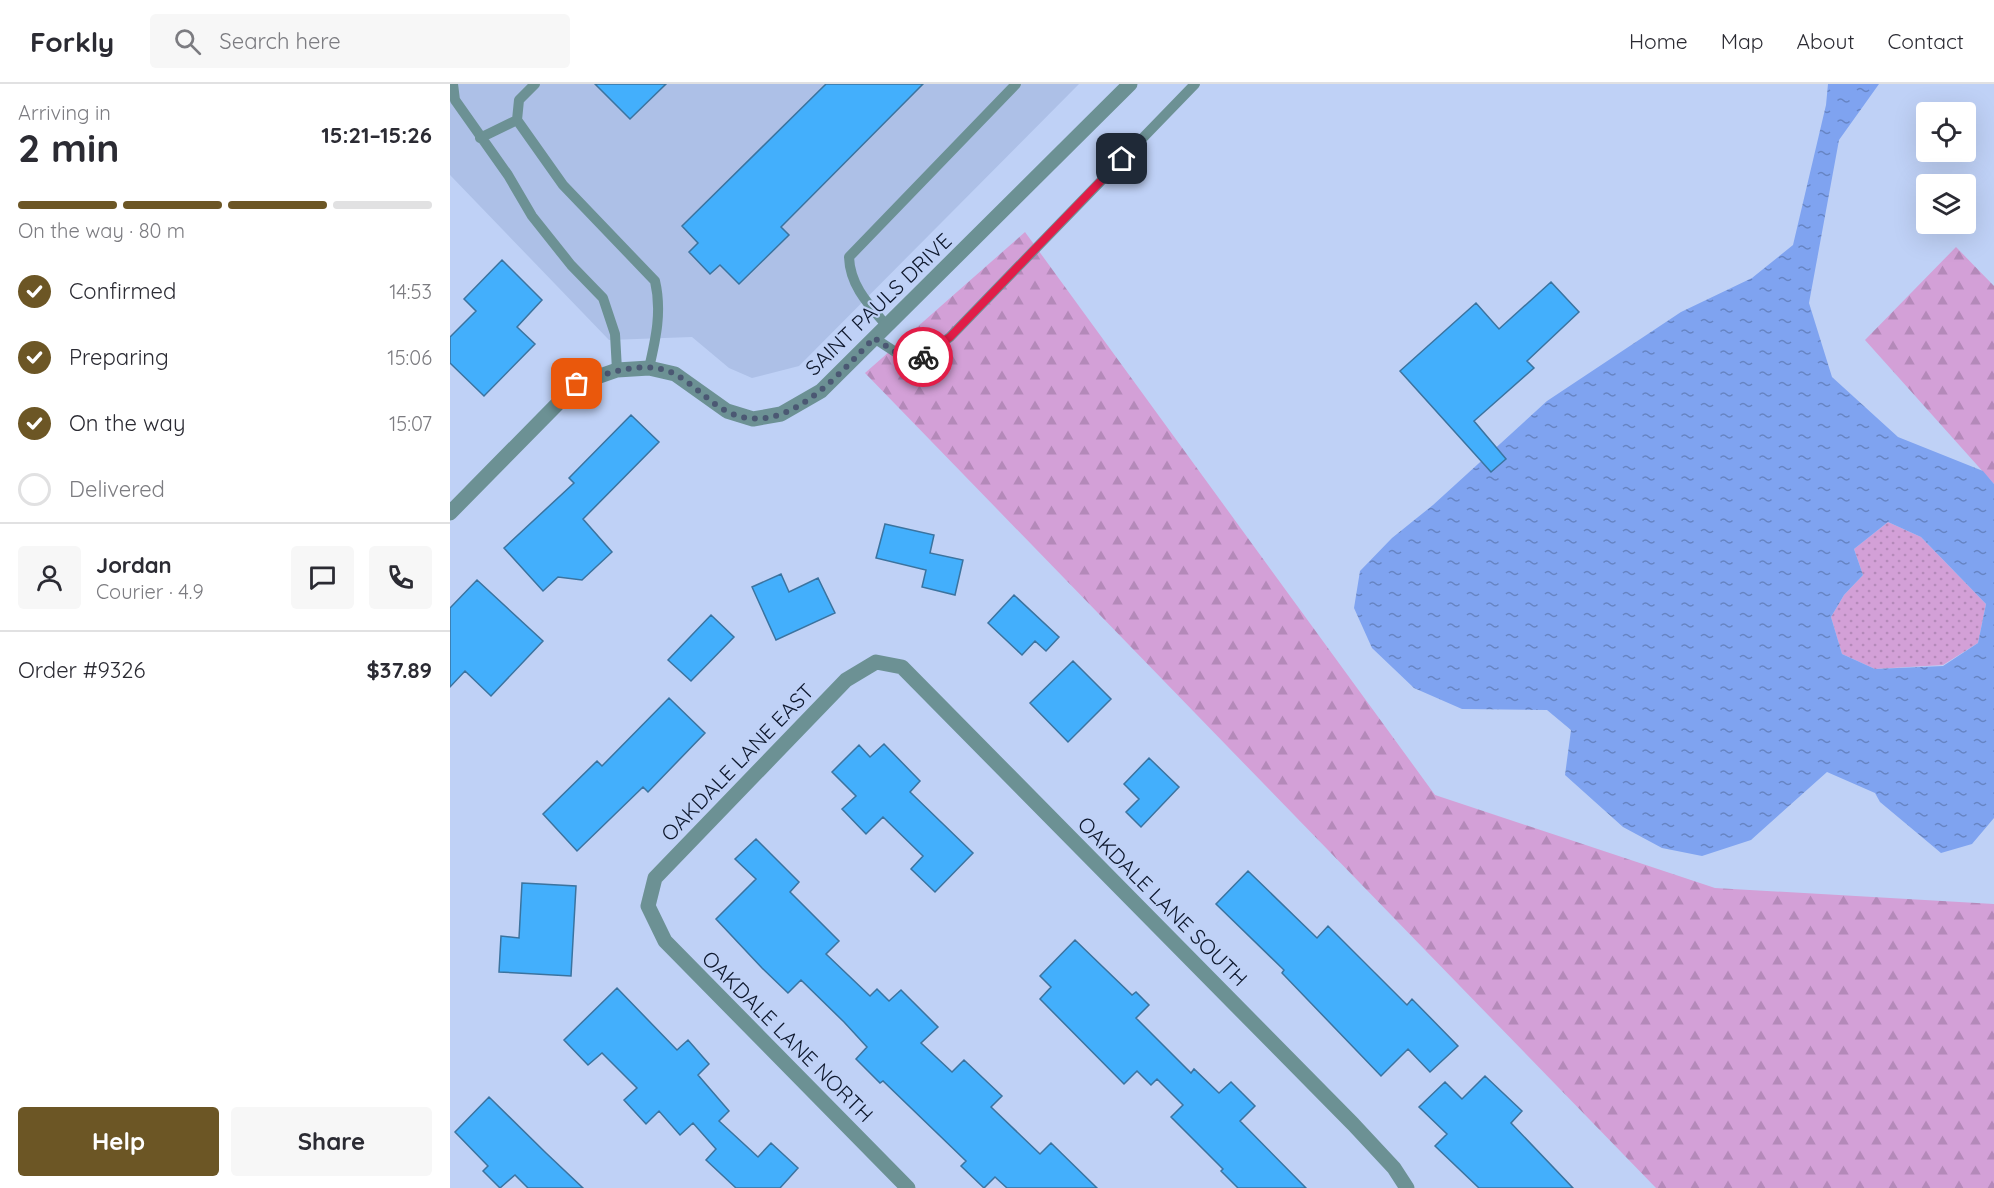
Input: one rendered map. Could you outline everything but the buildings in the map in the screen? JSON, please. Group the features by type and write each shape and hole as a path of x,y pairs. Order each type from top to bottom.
{"street":[{"name":"SAINT PAULS DRIVE","path":"450,513 577,384 617,370 649,368 675,374 727,411 753,419 781,414 821,391 1130,84"},
{"name":"OAKDALE LANE EAST","path":"648,906 655,878 846,680 876,662"},
{"name":"OAKDALE LANE SOUTH","path":"876,662 902,667 1353,1124 1394,1168 1407,1188"},
{"name":"OAKDALE LANE NORTH","path":"648,906 664,941 908,1188"}],"lane":[{"path":"453,84 455,100 508,175 532,216 571,266 603,298 615,334 617,370"},
{"path":"535,84 519,100 517,120 563,185 655,280 658,297 658,328 649,368"},
{"path":"887,326 861,297 849,272 849,257 1016,84"},
{"path":"874,338 900,355 922,358 950,337 1195,84"},
{"path":"480,138 517,120"}],"shaded area":[{"path":"450,84 1079,84 799,366 752,378 729,368 692,337 609,340 450,175"}],"green space":[{"path":"1025,232 1435,795 1715,888 1994,904 1994,1188 1656,1188 865,373"},
{"path":"1956,247 1994,286 1994,484 1865,340"},
{"path":"1888,522 1921,537 1986,604 1978,643 1943,665 1875,669 1842,654 1831,617 1844,595 1863,575 1854,549"}],"water":[{"path":"1828,84 1879,84 1839,140 1809,303 1832,377 1898,437 1983,471 1994,484 1994,818 1972,844 1941,853 1880,802 1875,793 1827,772 1751,840 1702,856 1662,848 1623,827 1565,775 1571,730 1547,710 1462,709 1414,688 1372,648 1354,608 1360,571 1392,538 1433,505 1547,401 1681,312 1752,278 1793,245 1826,105","holes":["1888,522 1921,537 1986,604 1978,643 1943,666 1875,669 1842,654 1831,617 1844,595 1863,575 1854,549"]}],"way so far":[{"path":"577,384 617,370 662,369 675,374 727,411 753,419 781,414 821,391 874,338 900,355 923,357"}],"route":[{"path":"923,357 950,337 1122,159"}]}
